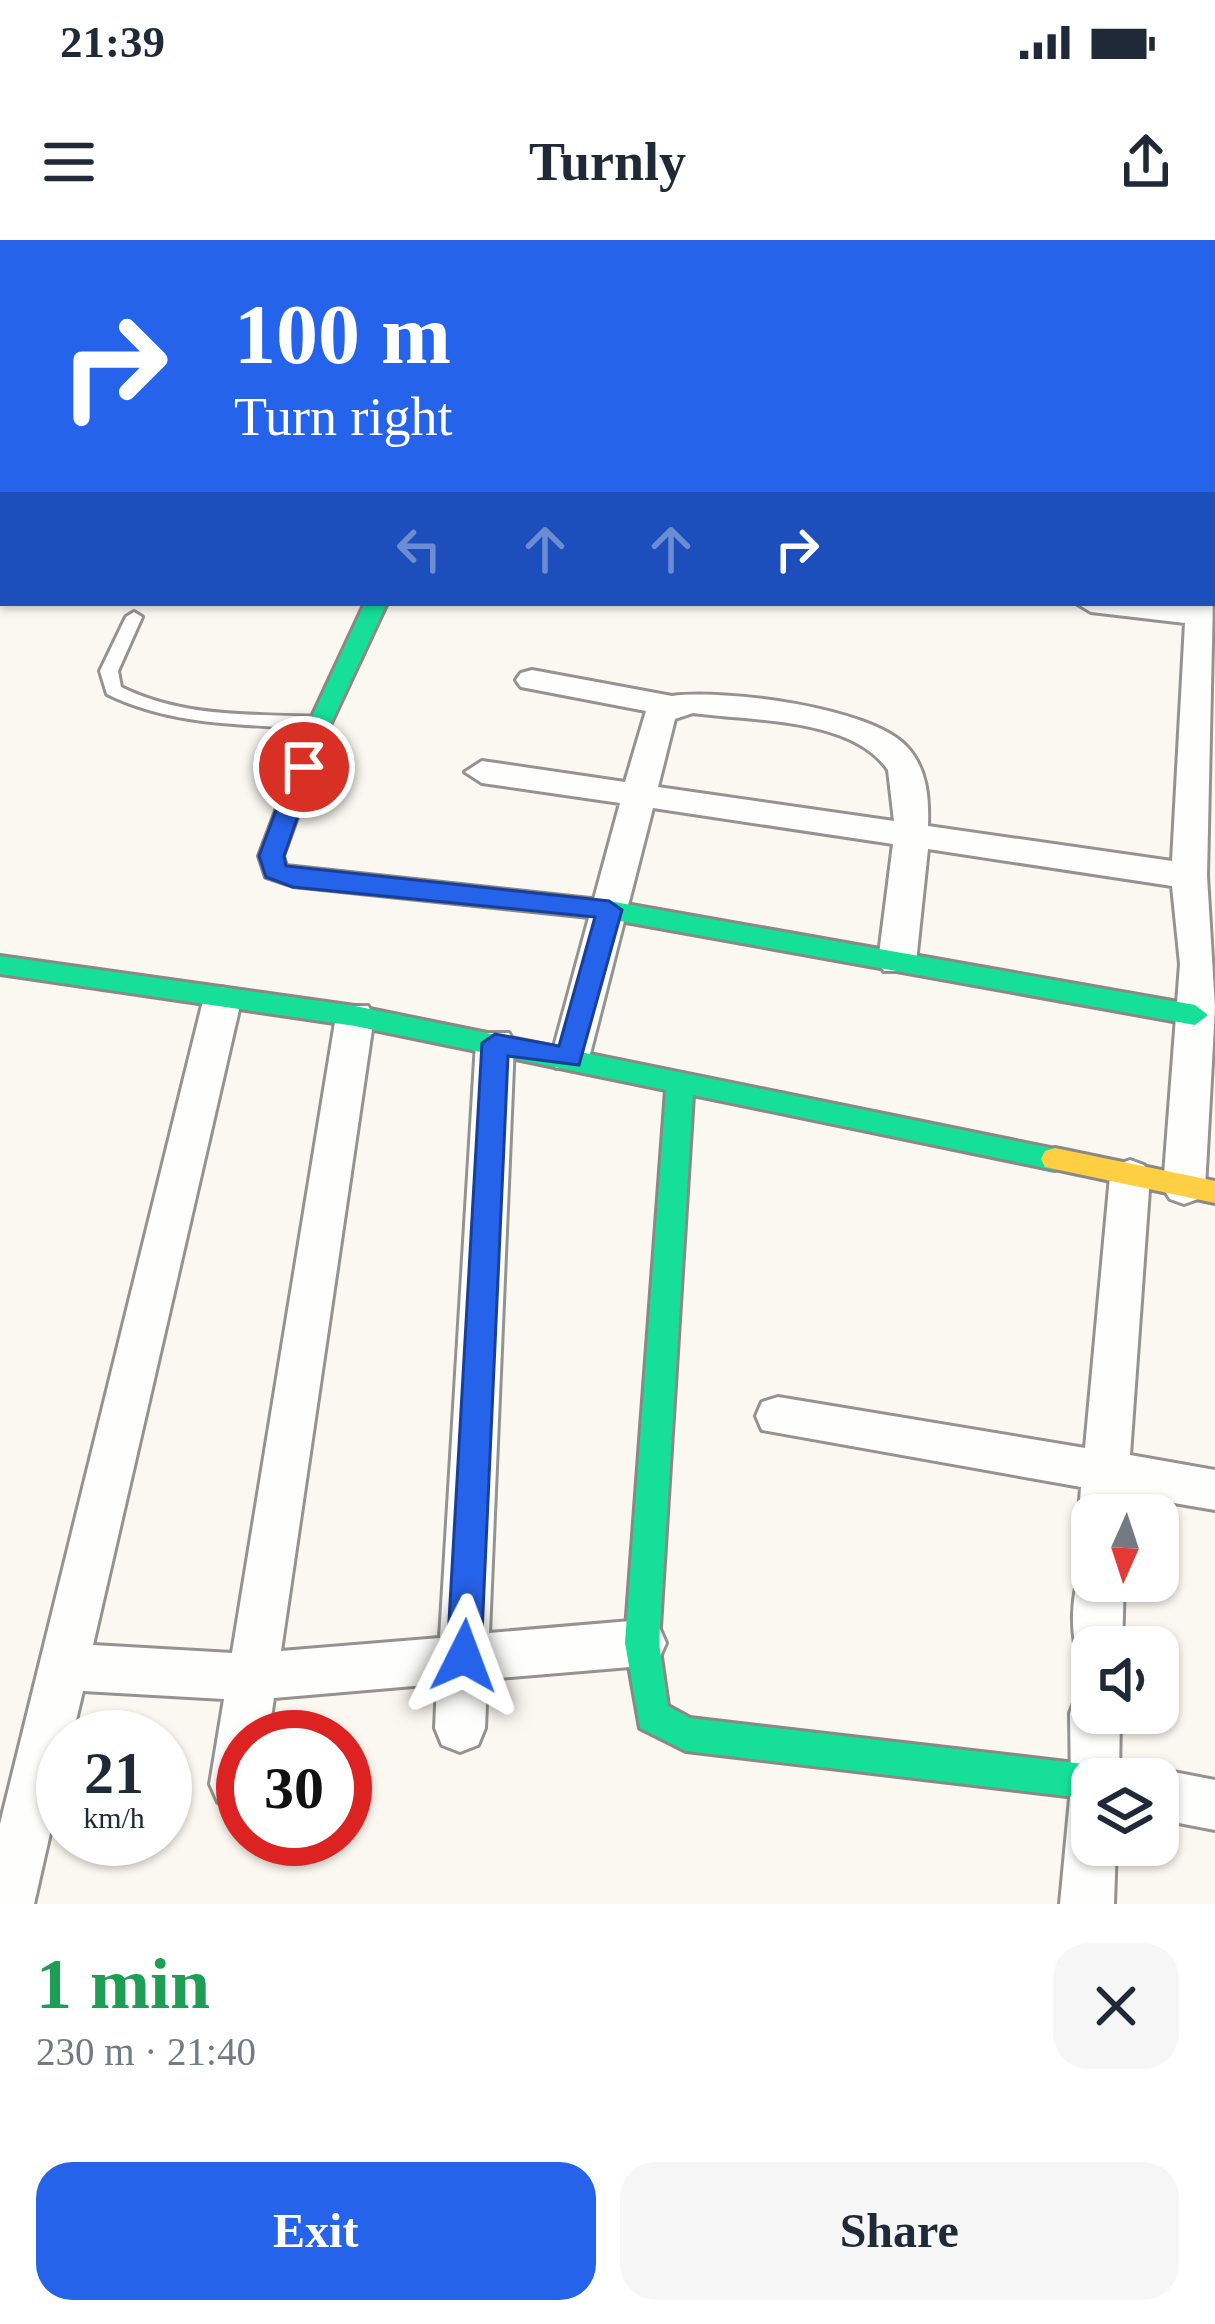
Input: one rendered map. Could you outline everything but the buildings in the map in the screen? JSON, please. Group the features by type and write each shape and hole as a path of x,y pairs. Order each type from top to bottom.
{"street":[{"path":"375,606 320,723 271,856 274,871 293,878 609,910 1195,1015"},
{"path":"0,964 221,1001 355,1016 1200,1190 1195,1015 1207,965 1190,876 1205,628 1105,606"},
{"path":"532,680 672,706 693,704 850,727 890,747 905,769 910,835 897,962"},
{"path":"569,1058 661,716 672,706"},
{"path":"482,772 1190,876"},
{"path":"7,1904 221,1001"},
{"path":"247,1710 355,1016"},
{"path":"460,1728 495,1043"},
{"path":"680,1082 642,1643 652,1716 686,1734 1071,1778"},
{"path":"1103,1492 1130,1176"},
{"path":"778,1416 1103,1492 1215,1490"},
{"path":"63,1667 252,1677 642,1643"},
{"path":"1179,1798 1215,1805"},
{"path":"1087,1904 1089,1866"}],"lane":[{"path":"134,617 110,670 113,690 132,701 170,711 320,723"}],"traffic: fast":[{"path":"375,606 320,723 271,856 275,871 293,878 609,910 1195,1015"},
{"path":"0,965 355,1016 1055,1159"},
{"path":"680,1082 642,1643 652,1716 686,1734 1071,1780"}],"traffic: slow":[{"path":"1055,1159 1215,1192"}],"route":[{"path":"304,767 271,856 274,871 293,878 609,910 569,1058 495,1043 464,1656"}]}
